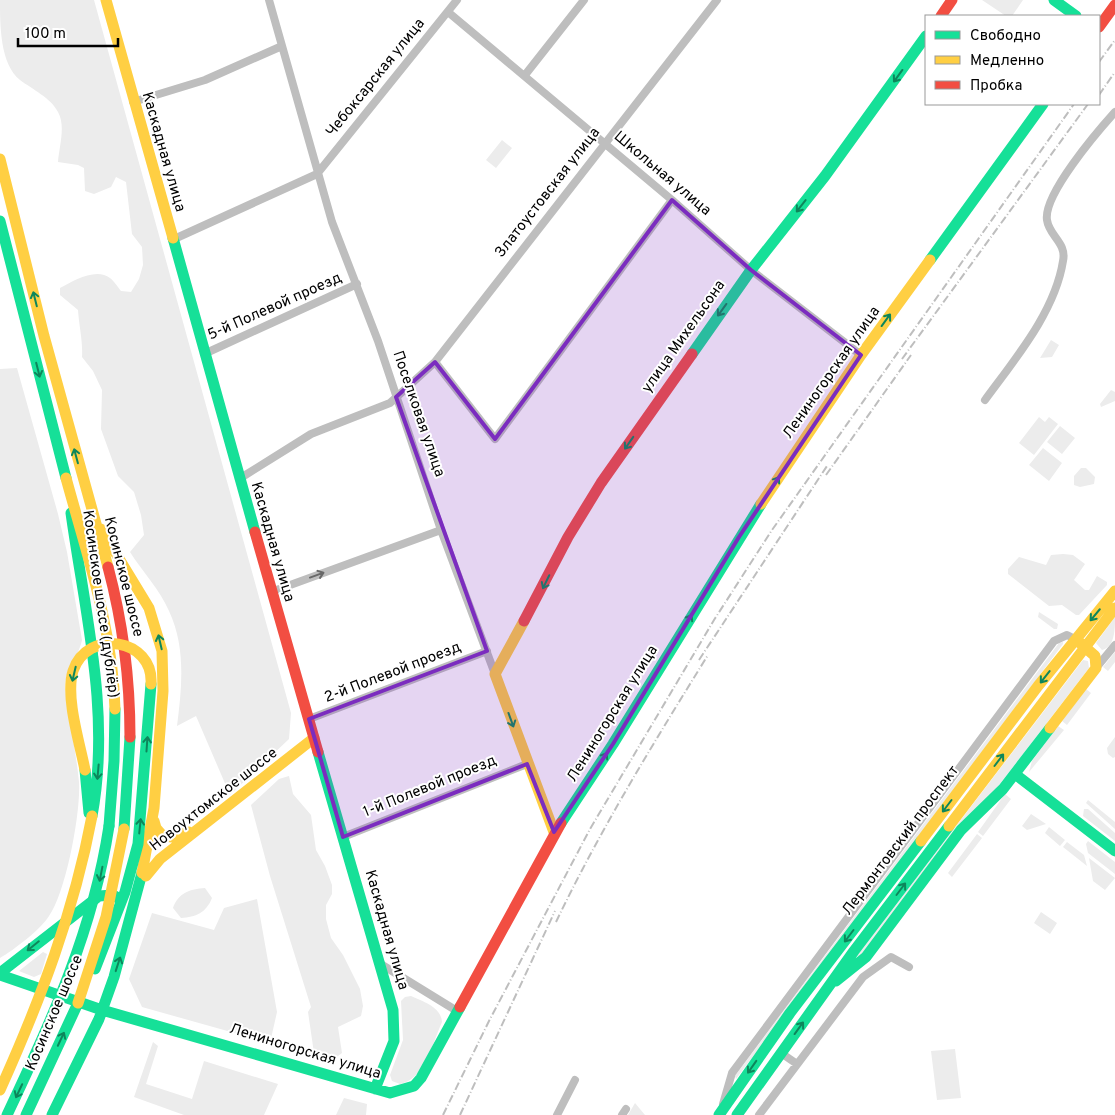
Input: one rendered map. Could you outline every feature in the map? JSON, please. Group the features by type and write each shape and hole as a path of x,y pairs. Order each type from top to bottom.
{"main road":[{"name":"Каскадная улица","path":"106,0 271,592 393,1010 396,1036 375,1089"},
{"path":"941,15 952,0"},
{"path":"1054,0 1075,15"},
{"path":"1100,25 1115,5"},
{"name":"улица Михельсона","path":"495,674 539,595 568,537 601,483 751,270 825,176 925,37"},
{"name":"Лениногорская улица","path":"0,974 102,1010 375,1089 390,1093 414,1086 422,1078 554,832 591,779 739,537 861,355 1042,105"},
{"name":"Косинское шоссе","path":"0,159 89,503 115,594 123,630 129,680 132,750 124,829 110,906 100,942 78,1003 26,1115"},
{"name":"Косинское шоссе","path":"0,221 64,467 100,595 111,653 116,746 109,826 99,882 76,964 7,1115"},
{"name":"Косинское шоссе (дублёр)","path":"0,1090 45,989 90,830 99,769 98,684 64,467"},
{"name":"Косинское шоссе (дублёр)","path":"52,1115 102,1010 130,927 139,890 154,808 164,691 162,651 149,608 111,547 89,503"},
{"name":"Лермонтовский проспект","path":"719,1115 898,870 1075,639 1115,592"},
{"name":"Лермонтовский проспект","path":"736,1115 830,985 1115,608"},
{"path":"830,985 866,957 962,830 1015,774 1096,668 1095,656 1075,639"},
{"path":"78,1003 104,951 125,892 140,829 151,678 145,660 135,649 122,642 106,641 94,646 80,657 74,670 72,686 85,770 90,830"},
{"name":"Поселковая улица","path":"495,674 527,764 554,832"},
{"name":"Новоухтомское шоссе","path":"139,890 152,867 196,830 289,760 314,738"},
{"path":"1015,774 1115,851"},
{"path":"154,808 155,827 163,837 171,838 196,830"},
{"path":"0,974 66,920 99,896 113,895 122,900 128,912 130,927"}],"street":[{"name":"Поселковая улица","path":"269,0 317,174 339,241 357,284 441,530 495,674"},
{"name":"Чебоксарская улица","path":"317,174 456,0"},
{"path":"525,75 584,0"},
{"name":"Златоустовская улица","path":"239,479 311,434 381,407 396,397 435,362 717,0"},
{"name":"Школьная улица","path":"448,12 672,200 751,270 861,355"},
{"path":"133,102 205,80 282,46"},
{"path":"985,400 1040,321 1061,270 1064,252 1047,223 1046,217 1052,196 1115,112"},
{"path":"172,240 317,174"},
{"path":"435,362 495,439 672,200"},
{"name":"5-й Полевой проезд","path":"204,354 357,284"},
{"path":"271,592 441,530"},
{"path":"719,1115 732,1073 1054,641 1067,635 1075,639"},
{"path":"1096,668 1115,645"},
{"name":"2-й Полевой проезд","path":"308,720 487,651"},
{"name":"1-й Полевой проезд","path":"343,837 527,764"},
{"path":"760,1115 867,974 892,957 909,967"},
{"path":"379,963 457,1011"},
{"path":"781,1053 797,1064"},
{"path":"732,1073 734,1083 750,1096"},
{"path":"557,1115 575,1080"}],"highlighted area":[{"path":"672,200 751,270 861,355 739,537 613,744 554,832 527,764 343,837 309,719 487,651 396,397 435,362 495,439"}],"shaded area":[{"path":"0,0 94,0 291,713 289,739 230,795 196,716 177,726 181,682 178,639 169,611 161,596 130,552 144,535 141,515 134,492 118,476 101,429 102,390 93,371 82,357 78,310 60,295 60,288 91,274 104,275 111,279 121,291 131,292 139,279 143,265 142,247 132,234 126,182 116,177 111,187 94,194 85,191 84,168 78,165 58,162 62,124 58,112 51,102 20,80 8,64 2,43"},
{"path":"982,0 1023,0 1013,15 1004,15"},
{"path":"502,140 512,148 496,168 486,160"},
{"path":"1051,340 1059,345 1052,357 1040,358"},
{"path":"17,368 58,514 67,552 82,640 70,667 65,688 78,770 79,795 71,851 55,905 49,916 34,933 0,958 0,369"},
{"path":"1111,390 1115,392 1115,401 1101,407 1100,404"},
{"path":"1039,417 1045,422 1049,417 1058,424 1034,455 1019,443"},
{"path":"1060,426 1075,438 1062,454 1047,442"},
{"path":"1043,448 1062,463 1049,481 1029,465"},
{"path":"1081,468 1086,468 1095,477 1094,484 1080,487 1074,485 1074,476"},
{"path":"1051,555 1073,555 1085,564 1074,580 1085,590 1089,590 1097,576 1107,582 1107,585 1079,615 1076,615 1062,605 1049,606 1008,574 1008,569 1019,557 1046,565"},
{"path":"1039,612 1058,624 1057,629 1054,629 1038,617"},
{"path":"1115,617 1112,641 1110,645 1102,650 1096,643"},
{"path":"1063,642 736,1079 735,1076 1059,643"},
{"path":"1115,652 1115,662 1108,671 1103,667"},
{"path":"1083,660 1088,661 1089,668 999,785 859,957 857,956"},
{"path":"1086,689 1091,693 1067,725 1062,721"},
{"path":"1058,726 1064,730 1029,772 1032,761"},
{"path":"1115,737 1115,757 1113,758 1108,754 1107,748"},
{"path":"289,776 293,794 311,815 316,850 325,866 332,885 332,894 326,905 326,919 331,938 343,955 360,989 363,1006 361,1016 338,1027 342,1053 334,1059 314,1053 308,1012 311,1007 270,876 251,805 279,779"},
{"path":"1005,794 1011,799 983,836 978,832"},
{"path":"1088,800 1115,822 1115,829 1086,803"},
{"path":"1084,809 1088,809 1115,833 1115,841 1083,816"},
{"path":"1031,814 1046,824 1027,830 1022,826"},
{"path":"1049,827 1065,840 1060,846 1045,833"},
{"path":"977,834 982,838 952,877 948,873"},
{"path":"1088,841 1115,862 1115,874 1088,853 1086,844"},
{"path":"1067,842 1084,855 1087,866 1063,847"},
{"path":"1089,858 1115,878 1105,890 1093,881"},
{"path":"205,888 212,898 204,911 191,917 181,918 173,908 181,895 194,889"},
{"path":"257,899 277,1012 270,1043 142,1007 129,979 152,913 214,930 224,908"},
{"path":"1041,912 1057,923 1050,934 1034,923"},
{"path":"43,952 47,954 41,974 34,977 19,971"},
{"path":"411,996 439,1012 442,1022 427,1059 421,1068 408,1081 400,1084 392,1081 390,1075 403,1040 401,1001 405,997"},
{"path":"153,1042 158,1046 146,1084 192,1099 204,1061 278,1084 264,1115 184,1115 134,1097"},
{"path":"955,1049 961,1098 937,1100 931,1051"},
{"path":"344,1098 367,1104 366,1115 336,1115"},
{"path":"635,1103 645,1115 628,1115"}],"railway":[{"path":"1100,61 1115,40"},
{"path":"1100,94 1115,72"},
{"path":"443,1115 489,1021 590,829 714,620 772,530 1073,105"},
{"path":"902,359 1087,105"},
{"path":"826,475 911,355"},
{"path":"699,660 827,466"},
{"path":"556,922 609,820 708,655"},
{"path":"460,1115 555,911"}],"traffic: fast":[{"path":"1054,0 1075,15"},
{"path":"692,354 751,270 825,176 925,37"},
{"path":"930,260 1042,105"},
{"path":"0,221 66,478"},
{"path":"173,238 255,532"},
{"path":"561,823 613,744 761,504"},
{"path":"71,513 89,626 97,701 99,739 97,778 92,816"},
{"path":"95,969 125,892 138,844 151,684"},
{"path":"109,826 114,761 115,709"},
{"path":"836,981 866,957 961,830 1003,789 1050,728"},
{"path":"124,829 130,737"},
{"path":"318,752 393,1010 394,1041 375,1089"},
{"path":"85,770 89,813"},
{"path":"1015,774 1115,851"},
{"path":"7,1115 40,1045 82,939 102,865 109,826"},
{"path":"737,1115 854,951 949,826"},
{"path":"719,1115 790,1013 921,841"},
{"path":"52,1115 99,1019 114,977 142,873"},
{"path":"0,973 99,896 113,895 118,898"},
{"path":"0,975 102,1010 390,1093 414,1086 421,1078 460,1007"},
{"path":"26,1115 78,1003"}],"traffic: slow":[{"path":"106,0 173,238"},
{"path":"0,159 44,336 108,567"},
{"path":"761,504 861,355 930,260"},
{"path":"66,478 98,592 109,650 115,709"},
{"path":"101,529 149,608 162,651 163,691 154,808 142,873"},
{"path":"921,841 1038,686 1115,591"},
{"path":"949,826 1115,608"},
{"path":"524,621 495,674 554,832"},
{"path":"1050,728 1096,668 1095,656 1079,642"},
{"path":"85,770 74,721 71,694 73,671 80,657 92,648 105,644 118,644 131,648 142,657 149,668 151,684"},
{"path":"146,876 160,859 314,738"},
{"path":"0,1090 42,990 66,921 85,852 92,816"},
{"path":"154,821 156,828 163,836 172,837 189,832"},
{"path":"78,1003 106,917 124,829"}],"traffic: jam":[{"path":"942,15 952,0"},
{"path":"1100,26 1115,5"},
{"path":"524,621 568,537 601,483 692,354"},
{"path":"255,532 318,752"},
{"path":"108,567 125,651 130,737"},
{"path":"460,1007 561,823"}]}
